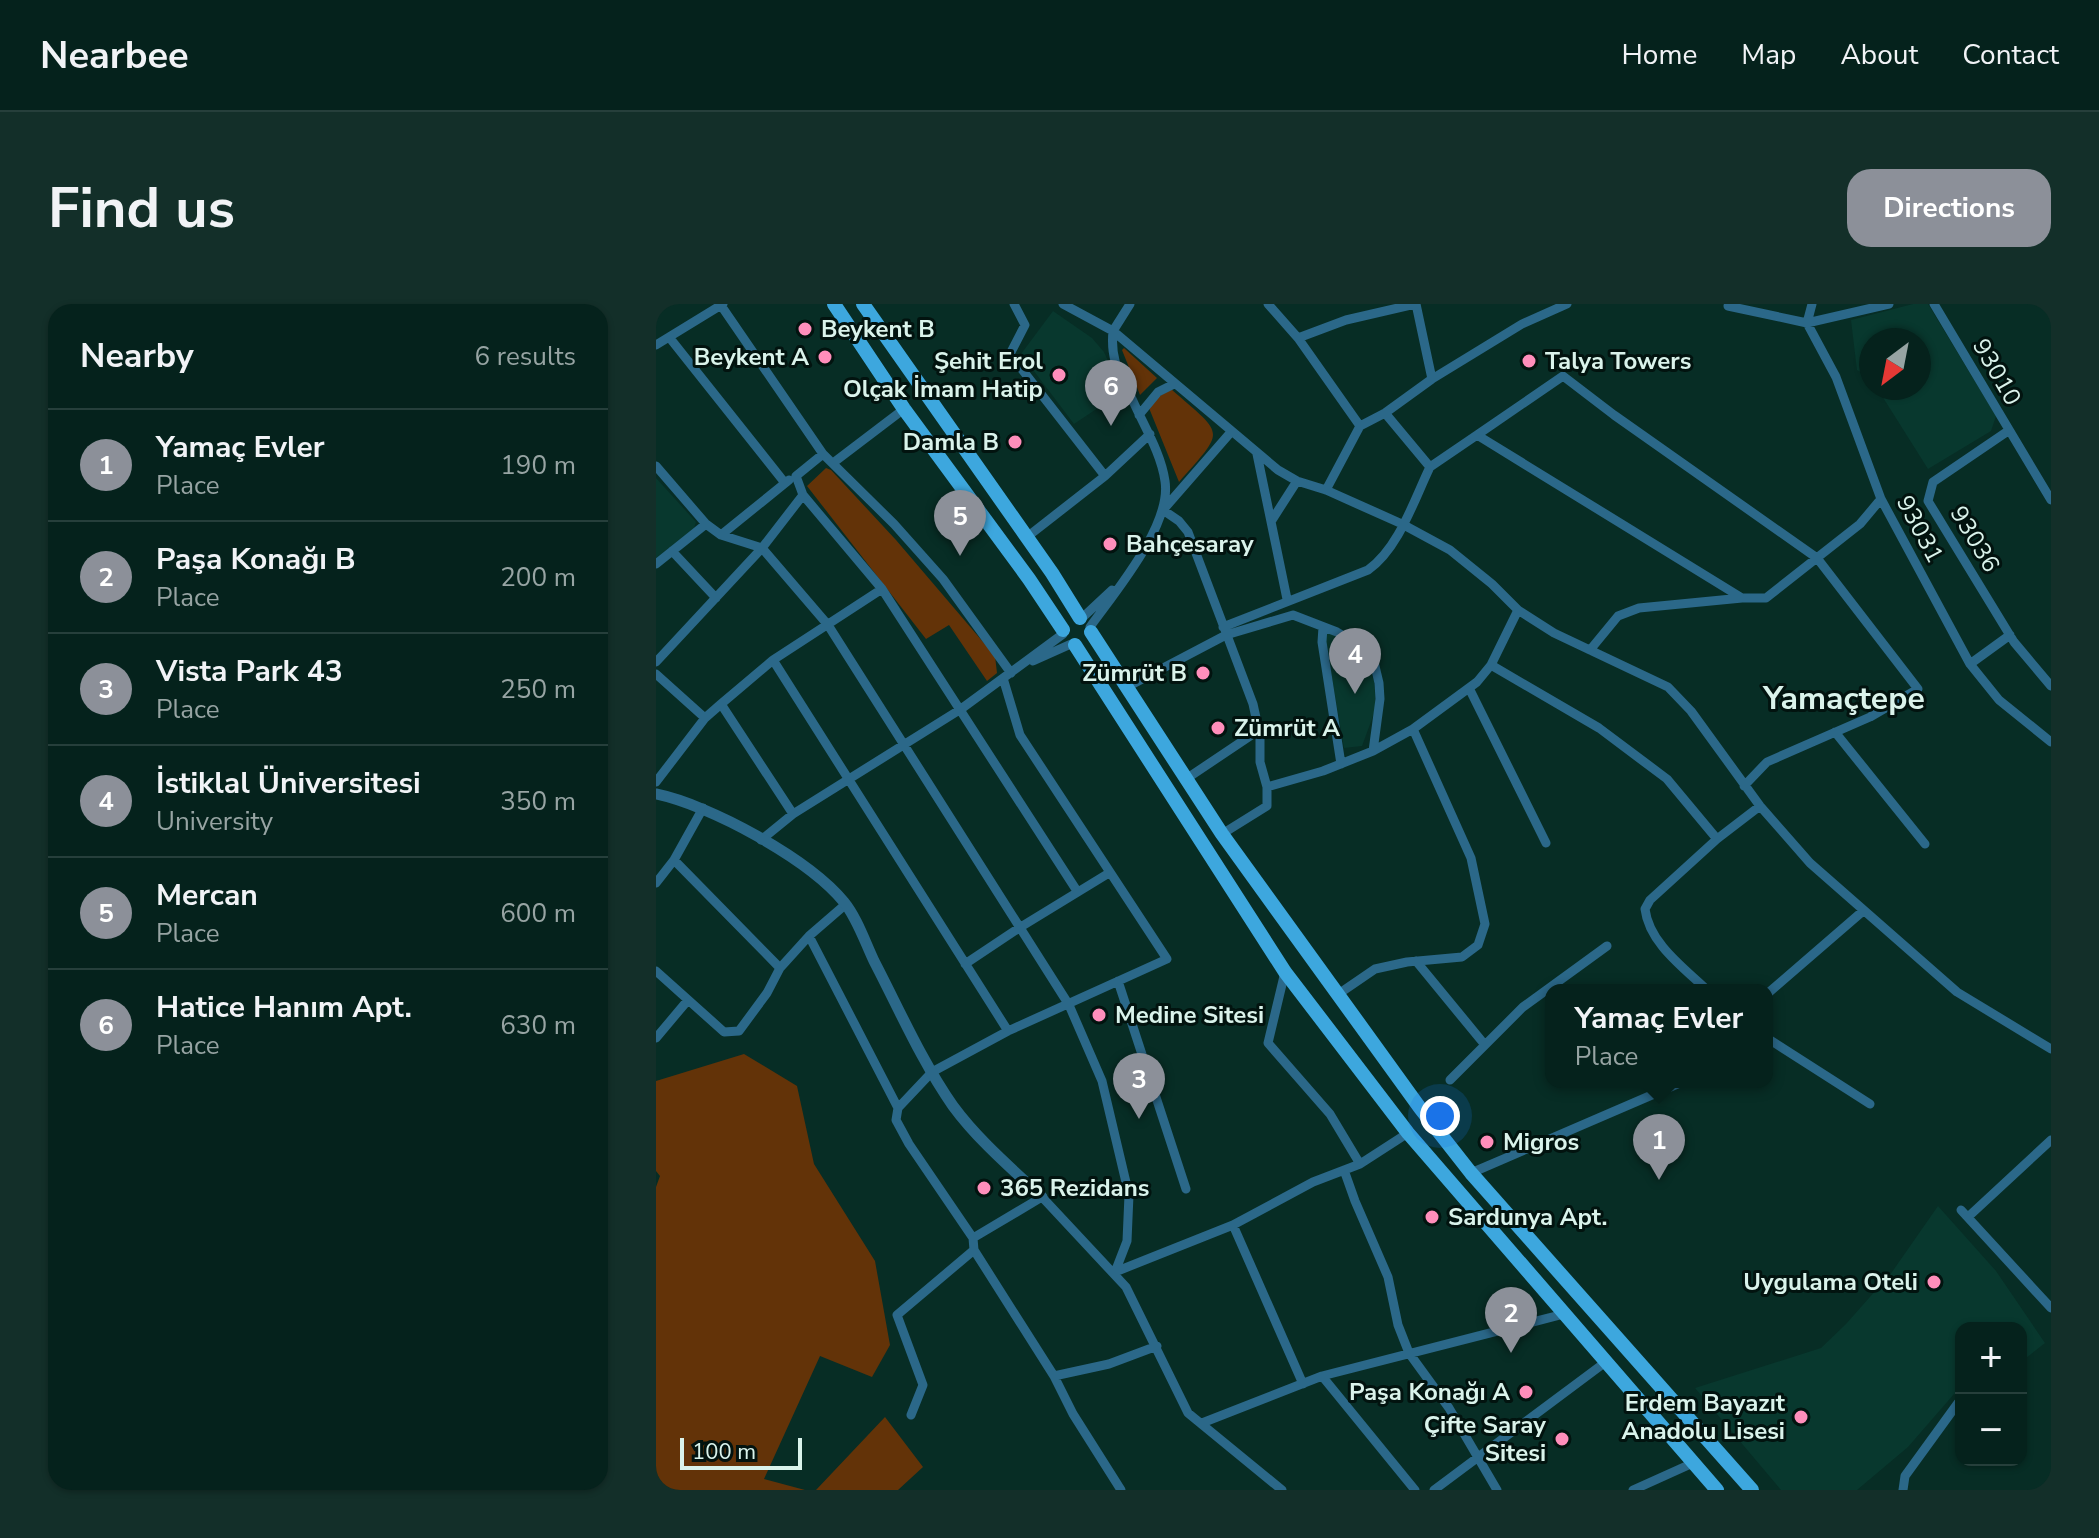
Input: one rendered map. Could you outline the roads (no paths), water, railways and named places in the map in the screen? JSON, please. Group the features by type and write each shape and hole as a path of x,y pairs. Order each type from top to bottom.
{"main road":[{"path":"834,304 904,409 1029,579 1285,972 1408,1133 1717,1490"},
{"path":"863,304 1086,624 1222,834 1337,995 1471,1173 1752,1490"},
{"path":"1068,638 1067,621 1086,624"},
{"path":"1068,638 1084,643 1086,624"}],"street":[{"path":"656,345 722,304 823,454 894,524 943,579 1011,672 1020,735 1167,959 1008,1031 932,1072 898,1108 896,1120 973,1238 974,1250 1054,1376 1073,1414 1121,1490"},
{"path":"1014,304 1025,325 1010,354 1105,476"},
{"path":"1063,304 1113,331 1231,432 1297,481 1326,490 1402,524 1450,550 1518,610 1554,633 1668,687 1691,711 1760,806 1810,863 1957,992 2051,1049"},
{"path":"1130,304 1113,331 1111,353 1150,434 1165,480 1163,510"},
{"path":"1268,304 1298,338 1360,426"},
{"path":"1298,338 1346,320 1416,304 1432,379"},
{"path":"1326,490 1360,426 1522,324 1567,304"},
{"path":"1807,323 1812,304"},
{"path":"1728,306 1807,323 1889,304"},
{"name":"93010","path":"1934,304 2051,500"},
{"name":"93031","path":"1807,323 1836,377 1881,499 1970,664 1999,700 2051,742"},
{"path":"669,337 785,483"},
{"path":"1127,687 1287,599 1368,570 1380,562 1430,467 1563,376 1817,558 1918,689 1870,717 1767,762 1744,786"},
{"path":"1139,415 1158,392 1174,384"},
{"path":"833,463 904,409"},
{"path":"1385,413 1430,467"},
{"name":"93036","path":"2008,431 1933,482 1928,501 2010,635 2051,686"},
{"path":"1086,624 1129,573 1163,510 1231,432"},
{"path":"1027,537 1105,476 1150,434"},
{"path":"1477,435 1742,598"},
{"path":"1257,453 1287,599"},
{"path":"721,535 823,454"},
{"path":"656,466 706,524 721,535 762,548 828,625 1069,1005 1102,1081 1129,1195 1127,1241 1115,1272"},
{"path":"796,476 803,495 882,589 1077,891"},
{"path":"1272,520 1297,481"},
{"path":"656,662 762,548 803,495"},
{"path":"1590,650 1618,616 1639,608 1766,598 1860,524 1881,499"},
{"path":"1163,510 1188,532 1253,704 1259,730 1267,806 1222,834"},
{"path":"656,564 706,524"},
{"path":"672,551 716,598"},
{"path":"656,782 705,718 721,704 773,660 882,589"},
{"path":"1267,787 1373,751 1413,729 1470,690 1491,665 1518,610"},
{"path":"1225,631 1293,615 1359,645 1374,662 1379,683 1380,699 1373,751"},
{"path":"1323,627 1322,642 1341,764"},
{"path":"1970,664 2010,635"},
{"path":"761,840 793,814 1068,638"},
{"path":"773,660 1008,1031"},
{"path":"1491,665 1599,728 1667,779 1717,839"},
{"path":"656,674 705,718"},
{"path":"1470,690 1546,843"},
{"path":"721,704 793,814"},
{"path":"1337,995 1375,969 1462,957 1478,945 1485,924 1471,858 1413,729"},
{"path":"1186,779 1259,730"},
{"path":"1835,732 1925,844"},
{"path":"656,794 703,808 761,840 820,877 846,904 932,1072 953,1106 974,1131 1115,1272 1157,1346 1188,1413 1282,1490"},
{"path":"1701,984 1651,931 1645,909 1650,900 1717,839 1760,806"},
{"path":"656,883 674,860 703,808"},
{"path":"674,860 780,968"},
{"path":"965,964 1109,873"},
{"path":"656,971 724,1032 739,1031 767,993 780,968 809,936 846,904"},
{"path":"1773,989 1863,911"},
{"path":"809,936 898,1108"},
{"path":"1555,984 1607,946"},
{"path":"1416,961 1485,1045"},
{"path":"1285,972 1268,1043 1330,1114 1360,1164"},
{"path":"1118,981 1186,1189"},
{"path":"1450,1080 1523,1007 1545,991"},
{"path":"656,1038 688,1000"},
{"path":"1773,1042 1870,1104"},
{"path":"1471,1173 1668,1088"},
{"path":"1115,1272 1233,1225 1313,1182 1360,1164 1408,1133"},
{"path":"2051,1140 1964,1213 2051,1308"},
{"path":"1344,1170 1388,1277 1398,1325 1409,1353 1449,1408 1497,1490"},
{"path":"973,1238 1042,1197"},
{"path":"1233,1225 1303,1384"},
{"path":"911,1415 923,1385 897,1315 974,1250"},
{"path":"1202,1423 1322,1376 1564,1314"},
{"path":"1054,1376 1109,1364 1157,1346"},
{"path":"1434,1490 1607,1361"},
{"path":"1322,1376 1415,1490"},
{"path":"1903,1490 1905,1476 1955,1407"},
{"path":"1633,1490 1693,1463"}],"place":[{"name":"Beykent B","path":"805,329"},
{"name":"Beykent A","path":"825,357"},
{"name":"Talya Towers","path":"1529,361"},
{"name":"Şehit Erol Olçak İmam Hatip","path":"1059,375"},
{"name":"Hatice Hanım Apt.","path":"1111,426"},
{"name":"Damla B","path":"1015,442"},
{"name":"Bahçesaray","path":"1110,544"},
{"name":"Mercan","path":"960,556"},
{"name":"Zümrüt B","path":"1203,673"},
{"name":"İstiklal Üniversitesi","path":"1355,694"},
{"name":"Zümrüt A","path":"1218,728"},
{"name":"Medine Sitesi","path":"1099,1015"},
{"name":"Vista Park 43","path":"1139,1119"},
{"name":"Migros","path":"1487,1142"},
{"name":"Yamaç Evler","path":"1659,1180"},
{"name":"365 Rezidans","path":"984,1188"},
{"name":"Sardunya Apt.","path":"1432,1217"},
{"name":"Uygulama Oteli","path":"1934,1282"},
{"name":"Paşa Konağı B","path":"1511,1353"},
{"name":"Paşa Konağı A","path":"1526,1392"},
{"name":"Erdem Bayazıt Anadolu Lisesi","path":"1801,1417"},
{"name":"Çifte Saray Sitesi","path":"1562,1439"}],"district":[{"name":"Yamaçtepe","path":"1844,698"}]}
